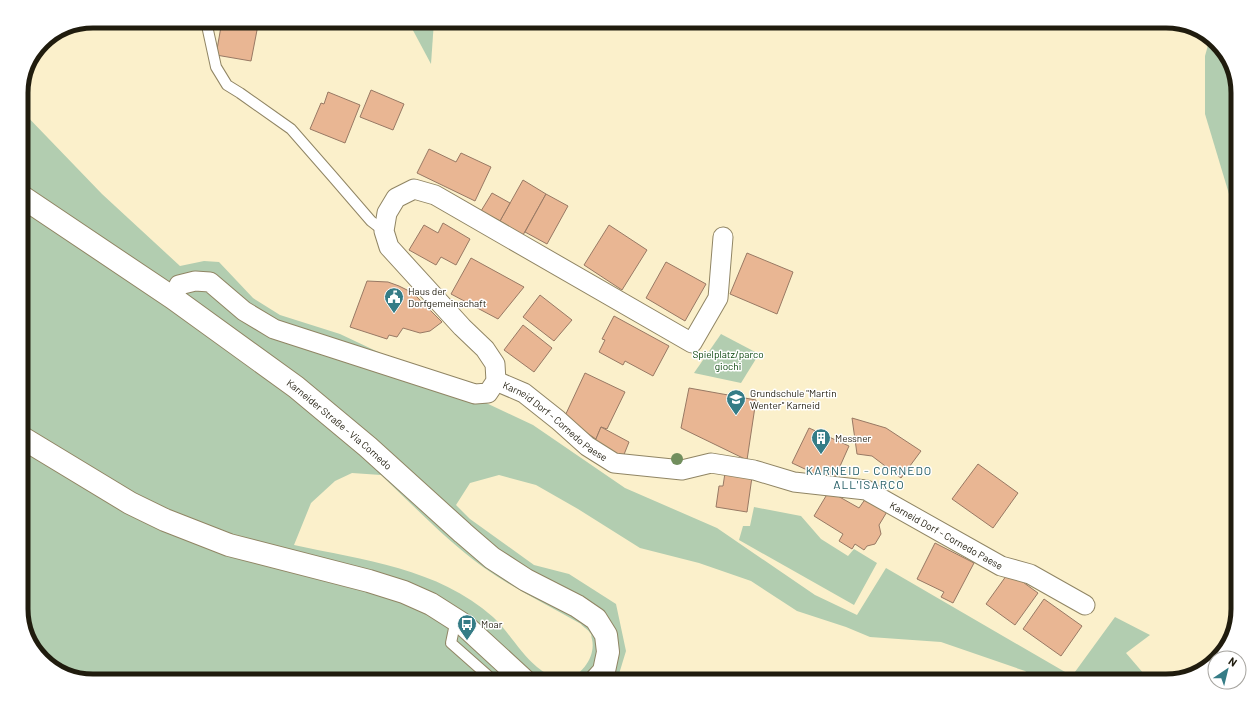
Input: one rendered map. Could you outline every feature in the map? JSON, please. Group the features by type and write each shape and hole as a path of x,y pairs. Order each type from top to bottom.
{"street":[{"path":"384,231 387,213 396,198 414,189 436,196 692,343 718,298 723,237"},
{"name":"Karneider Straße - Via Cornedo","path":"28,201 173,298 296,387 368,447 492,558 526,580 577,606 596,619 606,635 608,652 604,671 601,674"},
{"name":"Karneid Dorf - Cornedo Paese","path":"173,298 179,285 195,281 210,282 244,311 274,328 475,394 488,393 496,381 495,364 485,348 462,327 389,247 384,231"},
{"name":"Karneid Dorf - Cornedo Paese","path":"496,381 524,393 558,420 587,446 614,463 682,470 711,463 754,470 794,482 866,490 1001,566 1030,574 1084,605"},
{"path":"28,442 130,503 165,520 229,546 342,573 404,592 431,604 464,624 518,674"}],"lane":[{"path":"208,28 216,67 227,85 291,129 371,221 384,231"},
{"path":"456,619 451,643 486,674"}],"green space":[{"path":"412,28 434,28 431,64"},
{"path":"1208,44 1220,57 1228,72 1230,80 1231,201 1205,114 1205,56"},
{"path":"28,117 102,194 180,266 204,261 219,262 253,298 280,315 340,334 533,425 625,488 717,528 815,595 857,615 886,568 1069,674 1029,674 1025,671 941,642 870,637 846,627 797,611 751,581 699,563 640,548 578,509 536,485 499,475 470,483 456,505 470,519 534,565 569,574 616,604 626,651 619,674 577,674 590,659 592,652 593,646 591,635 588,631 581,624 519,590 469,557 381,475 352,473 335,481 311,503 294,545 373,561 399,568 448,587 471,600 493,617 531,661 548,674 93,674 76,672 68,669 50,658 44,652 31,630 28,614"},
{"name":"Spielplatz/parco giochi","path":"721,334 759,354 741,383 694,373"},
{"path":"754,507 801,516 821,539 848,556 854,549 877,563 854,605 739,540 743,526 750,526"},
{"path":"1115,617 1150,635 1126,653 1144,674 1073,674"}],"building":[{"path":"221,28 257,28 251,61 216,55"},
{"path":"371,90 404,104 393,130 360,117"},
{"path":"328,92 360,105 345,143 310,129 321,103 324,104"},
{"path":"429,149 456,162 461,153 491,167 475,201 417,173"},
{"path":"523,180 546,194 523,235 500,221"},
{"path":"492,193 510,203 500,221 481,211"},
{"path":"546,194 568,206 547,244 525,232"},
{"path":"443,223 470,239 456,265 441,257 436,265 409,250 424,225 438,233"},
{"path":"609,225 647,250 622,290 584,265"},
{"path":"747,253 793,272 777,314 730,294"},
{"path":"471,258 524,287 498,319 451,294"},
{"path":"666,262 706,284 685,321 646,298"},
{"name":"Haus der Dorfgemeinschaft","path":"367,281 388,282 413,293 442,322 430,331 420,333 403,328 397,337 389,335 387,339 350,327"},
{"path":"540,295 572,320 554,341 523,317"},
{"path":"614,316 669,346 653,376 625,361 623,365 599,352 605,340 602,339"},
{"path":"523,325 552,348 534,372 504,350"},
{"path":"585,373 625,392 607,429 601,427 596,439 564,418"},
{"path":"689,388 756,400 747,460 681,428"},
{"path":"852,418 886,428 921,451 901,478 872,456 857,454"},
{"path":"601,427 629,442 623,457 593,446"},
{"name":"Messner","path":"809,428 849,446 833,482 792,463"},
{"path":"978,464 1018,493 993,528 952,499"},
{"path":"725,473 752,477 747,512 716,507 719,486 723,486"},
{"path":"829,491 859,508 866,498 888,510 879,525 881,534 875,544 867,546 864,550 855,544 852,549 839,541 843,534 814,516"},
{"path":"935,543 974,563 953,603 941,597 944,592 917,579"},
{"path":"1009,572 1038,593 1015,625 986,604"},
{"path":"1044,599 1082,626 1061,656 1023,629"}],"place":[{"name":"Haus der Dorfgemeinschaft","path":"394,314"},
{"name":"Grundschule \"Martin Wenter\" Karneid","path":"736,416"},
{"name":"Messner","path":"821,455"},
{"name":"Moar","path":"467,641"}],"district":[{"name":"KARNEID - CORNEDO ALL'ISARCO","path":"869,478"}]}
